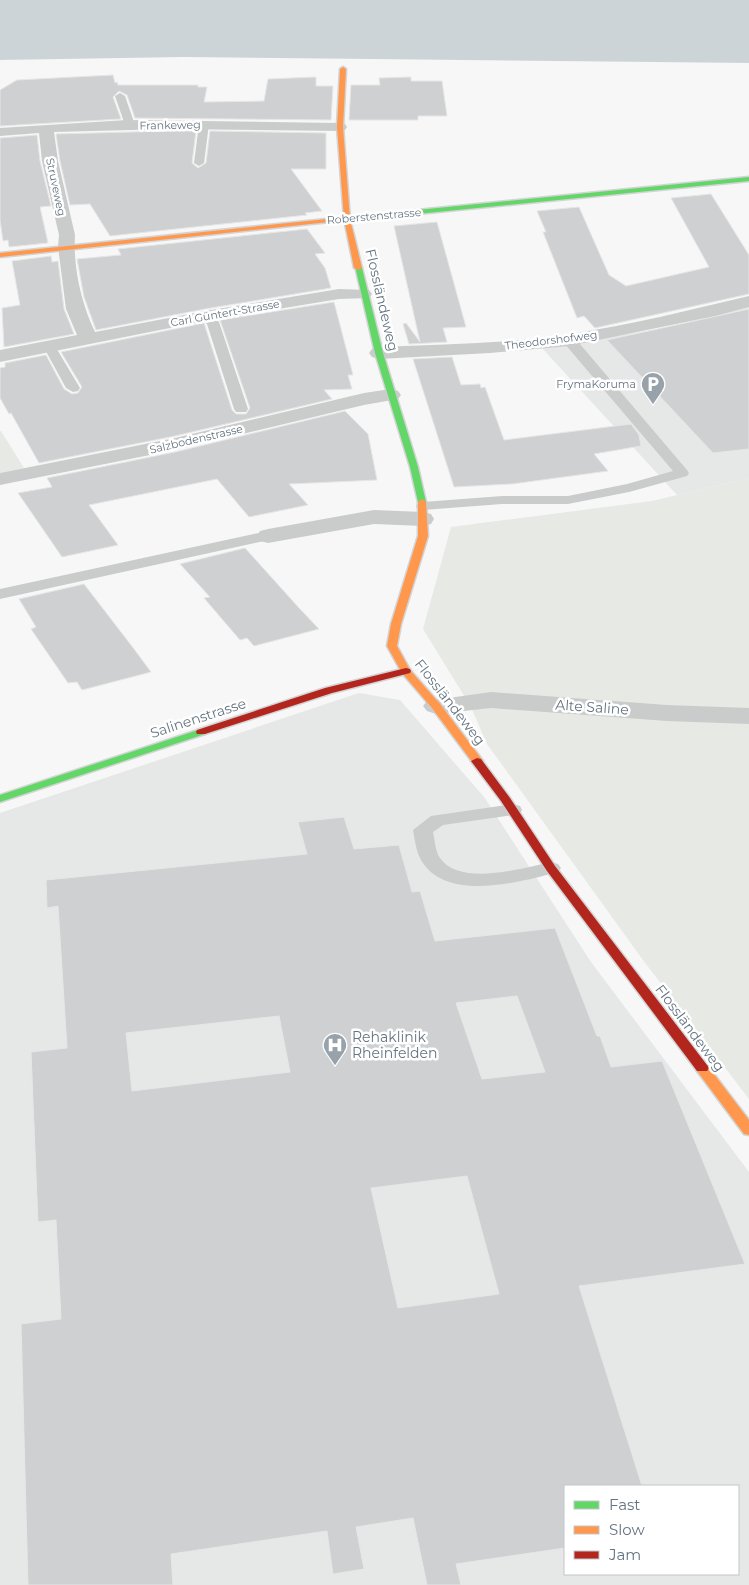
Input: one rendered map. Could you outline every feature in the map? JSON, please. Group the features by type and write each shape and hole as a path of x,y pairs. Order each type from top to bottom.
{"street":[{"name":"Flossländeweg","path":"343,69 340,127 347,219 363,294 374,328 391,395 414,467 423,512 424,536 396,624 392,646 406,672 436,706 513,810 551,868 749,1130"},
{"name":"Frankeweg","path":"0,132 46,128 130,125 204,124 340,127"},
{"name":"Struveweg","path":"46,128 50,161 67,235 66,247 75,309 88,338"},
{"name":"Roberstenstrasse","path":"0,255 749,179"},
{"name":"Carl Güntert-Strasse","path":"0,356 205,316 339,294 363,294"},
{"name":"Theodorshofweg","path":"379,353 490,347 569,340 715,311 749,301"},
{"name":"Salzbodenstrasse","path":"0,479 175,444 364,399 391,395"},
{"path":"268,536 374,517 423,512"},
{"name":"Salinenstrasse","path":"0,799 331,689 365,679 406,672"},
{"name":"Alte Saline","path":"436,706 491,700 667,713 749,716"}],"lane":[{"path":"120,96 130,125"},
{"path":"199,163 204,124"},
{"path":"205,316 213,322 241,409"},
{"path":"423,512 502,500 568,500 629,488 682,473 569,340"},
{"path":"49,346 72,388"},
{"path":"0,594 268,536"},
{"path":"513,810 438,820 423,830 430,860 444,874 473,881 551,868"}],"shaded area":[{"path":"0,0 749,0 749,63 183,57 0,60"},
{"path":"749,305 749,478 677,495 541,347 674,327"},
{"path":"1,431 24,468 0,473"},
{"path":"749,478 749,1099 643,960 487,744 471,707 423,629 451,527 652,501"},
{"name":"Rehaklinik Rheinfelden","path":"359,693 400,700 484,797 591,962 749,1172 749,1585 0,1585 0,813"}],"building":[{"path":"113,75 115,83 117,82 118,85 198,85 198,87 207,87 204,102 264,101 268,79 316,77 316,86 333,86 331,120 135,118 127,95 119,91 113,97 121,119 0,126 0,90 17,80"},
{"path":"411,77 411,81 442,81 447,116 418,116 418,120 349,120 351,85 380,85 379,78"},
{"path":"196,131 192,163 198,168 206,163 210,131 326,133 326,169 291,169 322,211 305,213 307,215 110,236 90,204 70,205 56,134"},
{"path":"37,135 40,161 51,206 40,207 48,243 9,247 8,240 3,241 0,220 0,138"},
{"path":"711,194 749,255 749,294 595,328 584,316 577,318 543,232 546,232 537,211 579,207 609,275 626,286 709,267 671,198"},
{"path":"437,222 466,327 443,328 447,342 409,344 403,324 406,323 420,342 394,226"},
{"path":"307,229 325,253 315,254 325,268 331,288 96,330 84,297 77,259 121,255 118,249"},
{"path":"51,256 52,262 58,261 64,309 74,334 4,347 2,308 20,305 12,261"},
{"path":"334,302 353,375 348,375 352,389 324,390 332,399 175,436 39,463 11,413 9,414 0,398 0,368 5,367 5,363 46,355 64,389 72,394 78,393 82,387 61,352 204,323 232,410 236,414 246,414 250,408 220,320"},
{"path":"749,309 749,449 713,453 607,340"},
{"path":"452,357 461,385 480,384 481,388 485,387 504,440 631,424 639,435 641,446 594,454 608,471 512,484 454,487 413,359"},
{"path":"345,411 368,434 377,480 289,484 308,505 249,517 217,479 89,505 118,545 62,557 18,493 52,487 47,478 175,452"},
{"path":"245,548 319,629 254,646 247,638 240,640 204,598 210,597 180,564"},
{"path":"84,584 151,672 82,690 77,682 68,683 31,629 36,627 19,599"},
{"name":"Rehaklinik Rheinfelden","path":"344,817 354,849 399,845 412,892 420,891 435,941 555,928 611,1067 662,1061 745,1264 579,1286 642,1485 564,1485 564,1548 456,1564 461,1585 427,1585 413,1518 356,1527 364,1569 333,1574 327,1531 171,1554 173,1585 28,1585 21,1324 61,1319 56,1220 38,1222 31,1052 67,1048 58,906 47,908 46,880 307,854 298,822","holes":["517,996 545,1072 482,1079 456,1003","279,1016 290,1072 132,1091 126,1033","467,1176 499,1294 398,1308 371,1188"]}],"traffic: fast":[{"path":"327,221 749,179"},
{"path":"358,268 379,353 414,467 422,502"},
{"path":"0,799 201,732"}],"traffic: slow":[{"path":"343,69 340,127 347,219 358,268"},
{"path":"0,255 327,221"},
{"path":"422,502 423,536 396,624 392,646 406,671 436,706 477,761"},
{"path":"702,1068 749,1130"}],"traffic: jam":[{"path":"201,732 328,691 406,671"},
{"path":"477,761 506,800 551,868 702,1068"}],"place":[{"name":"FrymaKoruma","path":"653,405"},
{"name":"Rehaklinik Rheinfelden","path":"335,1066"}]}
